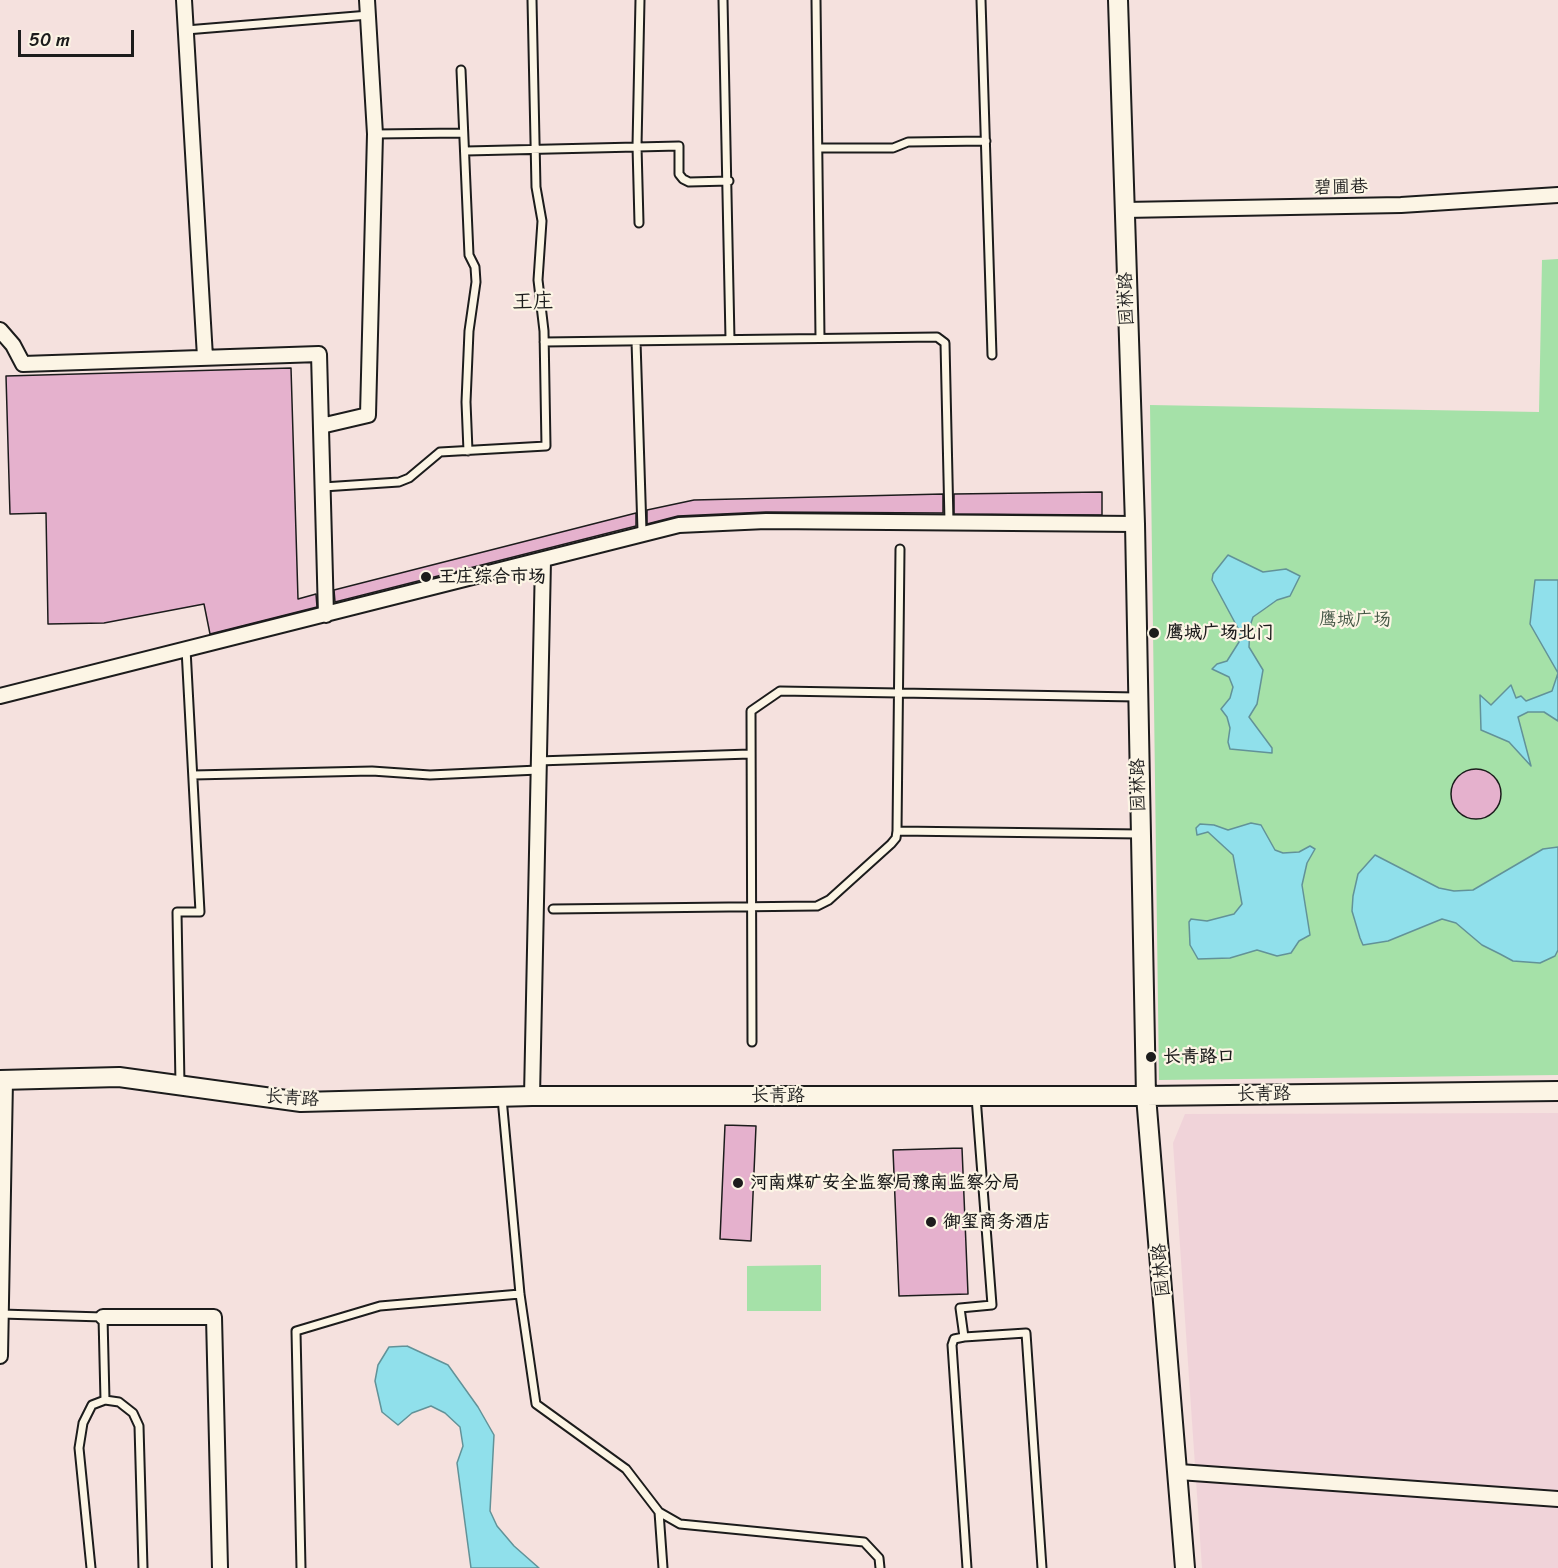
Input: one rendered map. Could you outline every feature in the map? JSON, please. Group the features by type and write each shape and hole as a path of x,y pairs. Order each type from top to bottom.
{"street":[{"path":"184,0 205,357"},
{"path":"321,426 368,415 375,134 367,0"},
{"name":"园林路","path":"1118,0 1135,524 1146,1096 1179,1472 1185,1568"},
{"name":"碧圃巷","path":"1124,210 1401,205 1558,195"},
{"path":"0,330 13,345 23,364 319,354 326,615"},
{"path":"0,696 679,525 703,522 1135,524"},
{"path":"532,1096 543,560"},
{"name":"长青路","path":"2,1080 119,1077 301,1102 501,1096 1146,1096 1558,1091"},
{"path":"0,1356 2,1080"},
{"path":"103,1317 214,1317 220,1568"},
{"path":"1179,1472 1558,1499"}],"lane":[{"path":"323,487 399,482 409,478 440,452 546,446 543,342 538,280 542,221 537,187 532,0"},
{"path":"639,224 637,146 640,0"},
{"path":"723,0 729,181 730,339"},
{"path":"816,0 820,337"},
{"path":"981,0 992,355"},
{"path":"186,30 369,15"},
{"path":"461,70 469,255 475,267 476,282 469,331 466,402 468,451"},
{"path":"375,134 462,134"},
{"path":"819,148 893,148 908,142 986,141"},
{"path":"466,151 679,146 679,174 683,179 689,182 729,181"},
{"path":"543,342 937,337 945,344 949,523"},
{"path":"636,341 642,531"},
{"path":"554,909 817,906 829,900 891,844 896,838 897,831 900,549"},
{"path":"180,1086 177,912 200,912 186,649"},
{"path":"752,1042 751,711 780,691 1138,697"},
{"path":"193,775 372,771 430,775 538,765 750,754"},
{"path":"897,831 1140,834"},
{"path":"501,1096 520,1294 536,1404 626,1469 659,1512 680,1524 864,1542 879,1558 880,1568"},
{"path":"963,1337 960,1308 992,1305 976,1096"},
{"path":"302,1568 296,1331 380,1306 520,1294"},
{"path":"1,1314 103,1317 105,1400"},
{"path":"967,1568 952,1345 954,1339 963,1337 1026,1333 1042,1568"},
{"path":"92,1568 79,1449 83,1422 92,1405 105,1400 119,1402 133,1413 139,1426 143,1568"},
{"path":"659,1512 663,1568"}],"shaded area":[{"path":"1558,1113 1558,1568 1202,1568 1173,1143 1185,1114"}],"green space":[{"name":"鹰城广场","path":"1558,259 1558,1075 1159,1080 1150,405 1539,412 1542,260"},
{"path":"821,1265 821,1311 747,1311 747,1266"}],"water":[{"path":"1228,555 1263,572 1286,569 1300,576 1290,596 1277,600 1253,617 1250,626 1249,647 1263,670 1257,704 1249,717 1272,748 1272,753 1230,749 1228,742 1230,728 1227,717 1221,709 1230,698 1233,687 1229,677 1212,669 1217,664 1227,661 1239,642 1240,632 1212,580 1213,574"},
{"path":"1535,580 1558,580 1558,673 1530,624"},
{"path":"1558,673 1558,721 1544,712 1528,712 1518,717 1531,766 1509,742 1481,730 1480,695 1491,705 1511,685 1516,698 1521,696 1526,701 1552,691"},
{"path":"1251,823 1261,825 1275,850 1283,853 1299,852 1310,846 1315,849 1307,863 1302,885 1310,935 1299,941 1291,953 1277,956 1257,950 1230,958 1198,959 1190,945 1189,922 1191,919 1207,921 1234,914 1242,904 1233,855 1208,832 1197,835 1196,828 1200,824 1214,825 1228,830"},
{"path":"1558,847 1558,950 1555,956 1540,963 1513,961 1482,945 1456,923 1442,919 1388,941 1363,945 1352,911 1353,896 1358,874 1375,855 1439,888 1454,891 1473,890 1543,849"},
{"path":"407,1346 448,1365 478,1407 494,1435 490,1511 497,1526 514,1546 539,1568 471,1568 457,1463 463,1446 460,1427 445,1413 431,1406 412,1413 398,1425 382,1412 375,1381 378,1365 389,1347"}],"building":[{"path":"291,368 298,599 316,594 317,607 210,634 204,604 104,623 48,624 46,513 10,514 6,376"},
{"path":"1102,492 1102,515 954,514 954,494"},
{"path":"943,494 943,513 766,512 678,516 647,524 647,510 694,500"},
{"path":"636,513 636,526 335,602 334,590"},
{"path":"1476,769 1494,776 1501,794 1494,812 1476,819 1458,812 1451,794 1458,776"},
{"name":"河南煤矿安全监察局豫南监察分局","path":"725,1125 756,1126 751,1241 720,1239"},
{"name":"御玺商务酒店","path":"962,1148 968,1294 899,1296 893,1150"}],"place":[{"name":"王庄综合市场","path":"426,577"},
{"name":"鹰城广场北门","path":"1154,633"},
{"name":"长青路口","path":"1151,1057"},
{"name":"河南煤矿安全监察局豫南监察分局","path":"738,1183"},
{"name":"御玺商务酒店","path":"931,1222"}],"district":[{"name":"王庄","path":"533,303"}]}
